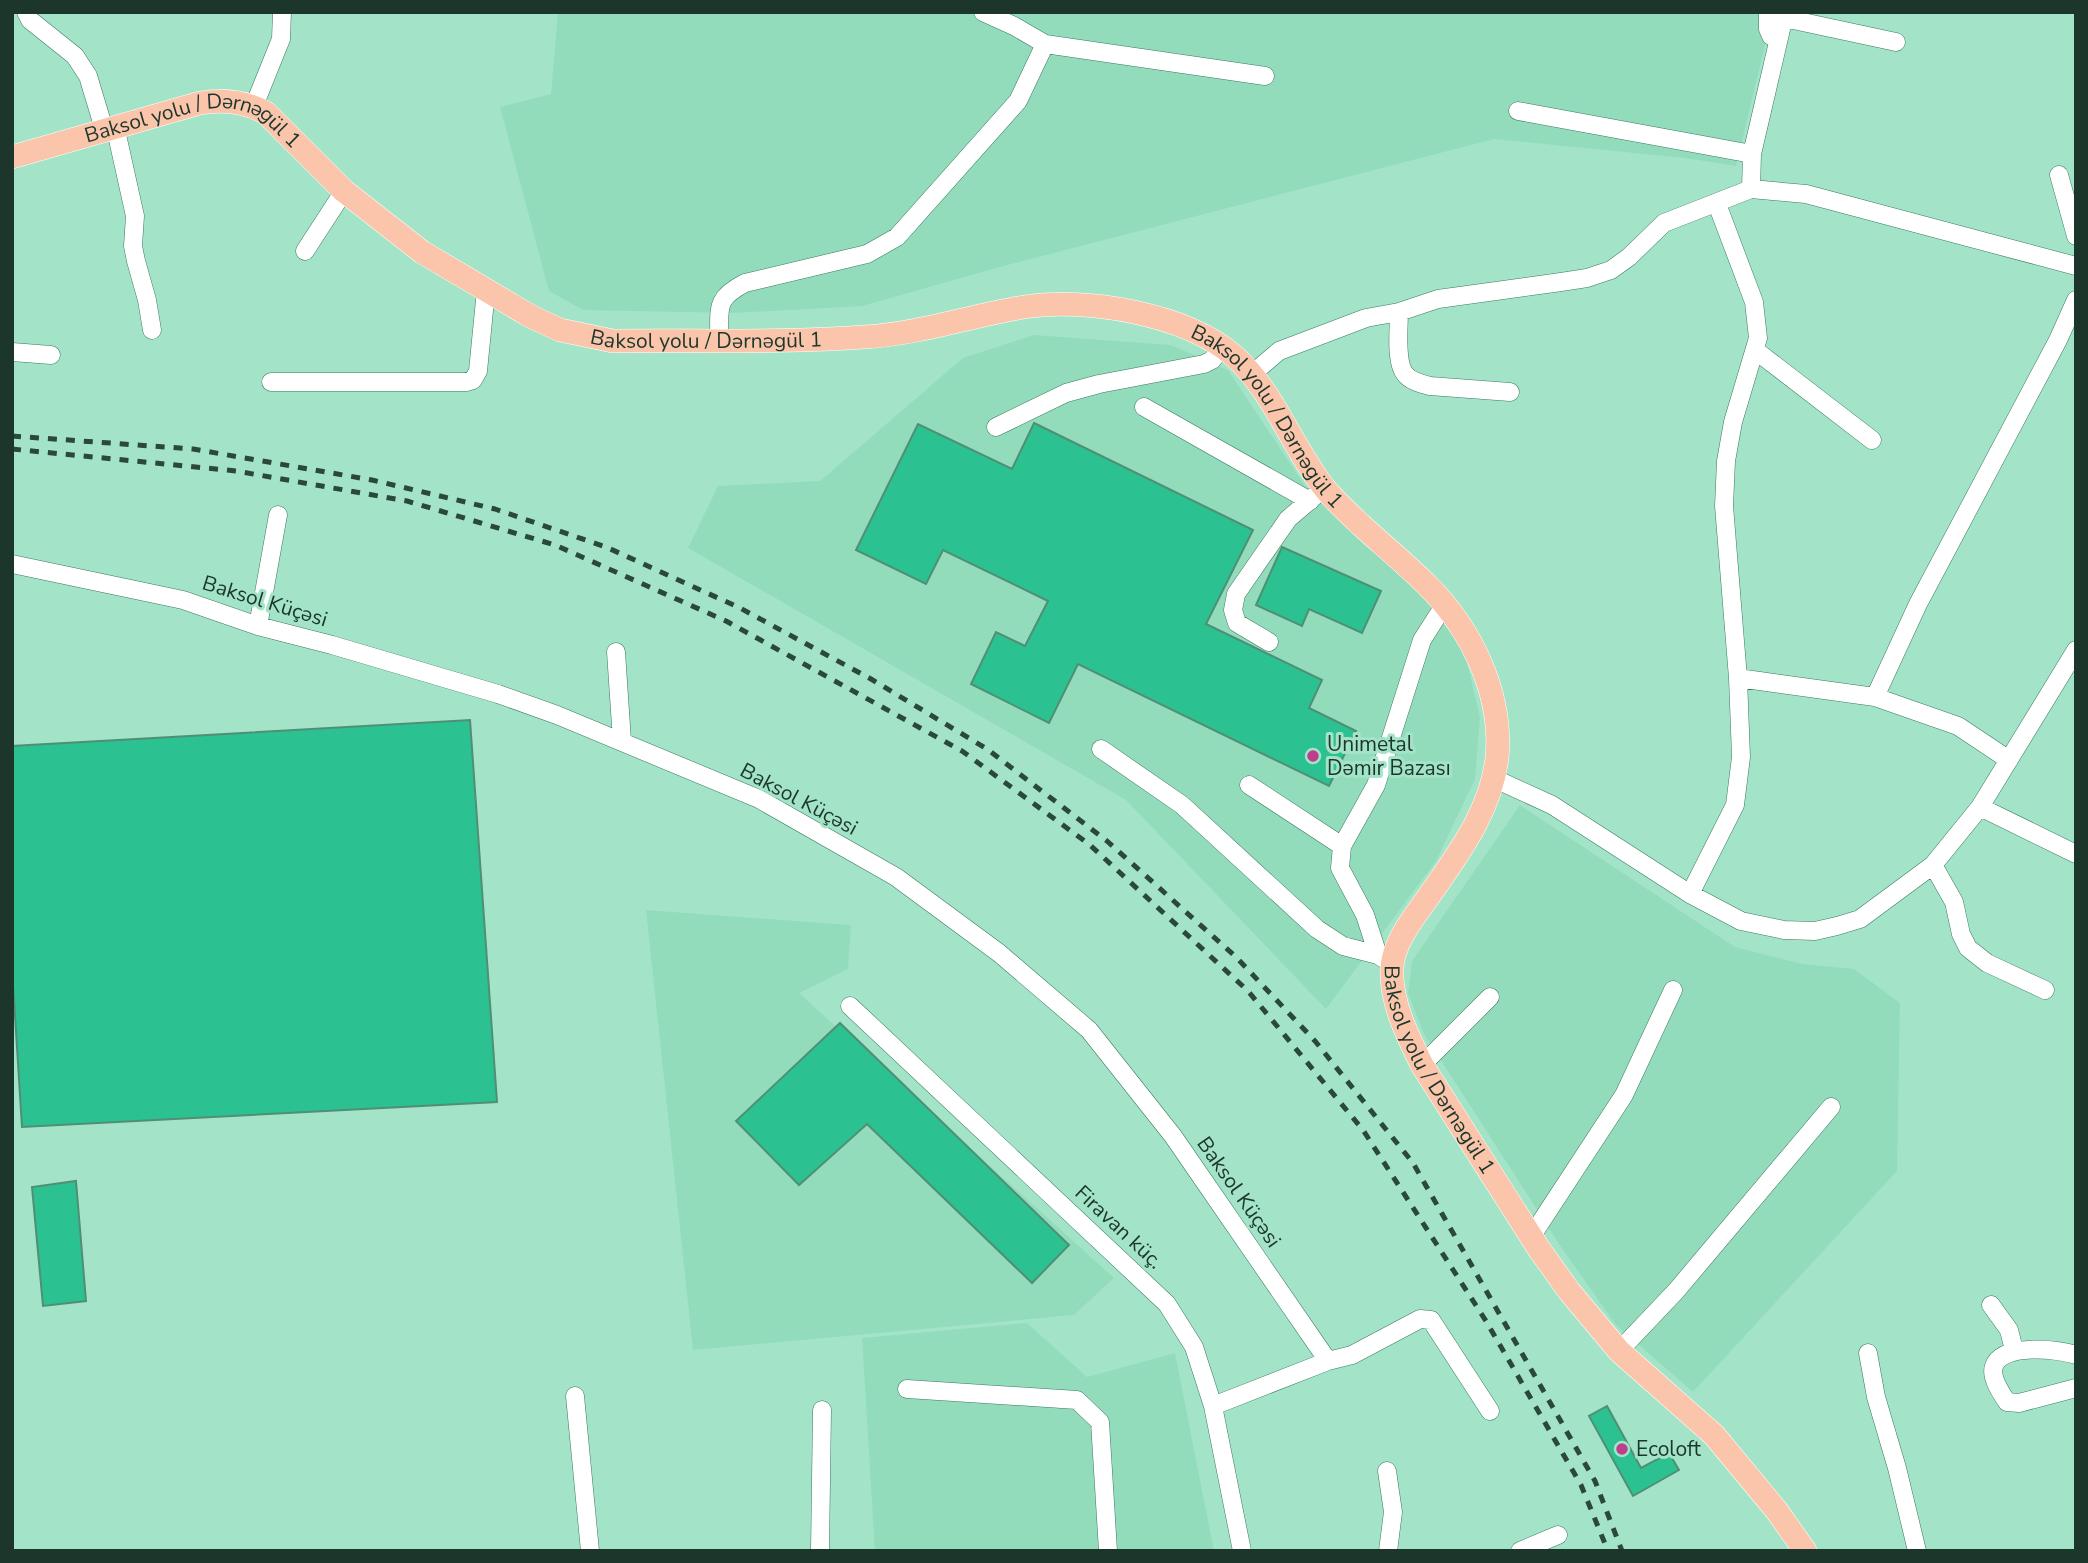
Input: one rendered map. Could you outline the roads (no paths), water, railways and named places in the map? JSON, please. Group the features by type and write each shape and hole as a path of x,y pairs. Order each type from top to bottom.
{"main road":[{"name":"Baksol yolu / Dərnəgül 1","path":"12,157 200,103 234,101 254,106 266,113 344,191 422,252 530,316 560,330 584,336 613,341 814,340 900,334 1023,307 1049,305 1127,312 1167,321 1203,334 1223,348 1252,374 1317,495 1428,586 1445,604 1471,642 1488,685 1498,734 1497,759 1484,805 1465,844 1385,960 1397,1008 1422,1065 1531,1237 1569,1291 1619,1351 1713,1435 1784,1519 1805,1551"}],"street":[{"path":"26,12 30,20 75,56 88,76 109,127 135,216 133,246 152,330"},
{"path":"254,106 281,38 282,12"},
{"path":"983,12 1045,44 1265,76"},
{"path":"1751,189 1752,154 1779,40 1779,14 1896,42"},
{"path":"719,340 720,304 727,292 745,283 867,254 897,237 1018,101 1045,44"},
{"path":"1518,111 1752,154"},
{"path":"2059,175 2076,236"},
{"path":"1252,374 1279,351 1366,318 1399,312 1438,299 1587,278 1611,270 1629,257 1664,223 1751,189 1806,194 2076,266"},
{"path":"304,251 344,191"},
{"path":"1690,894 1735,805 1741,757 1738,678 1724,506 1726,461 1733,422 1758,338 1754,302 1717,204"},
{"path":"271,383 473,380 478,371 486,290"},
{"path":"1875,697 1918,604 2058,340 2076,300"},
{"path":"1399,312 1399,360 1404,374 1430,386 1510,392"},
{"path":"996,427 1066,393 1204,364 1223,348"},
{"path":"1755,350 1872,440"},
{"path":"12,352 51,355"},
{"path":"1144,407 1317,495 1288,519 1236,594 1233,610 1237,623 1269,642"},
{"path":"258,626 278,515"},
{"name":"Baksol Küçəsi","path":"12,564 183,600 258,626 498,694 622,741 759,799 896,877 999,953 1089,1030 1173,1136 1328,1361"},
{"path":"1385,960 1340,868 1342,846 1376,785 1422,640 1445,604"},
{"path":"1493,778 1552,805 1690,894 1741,922 1784,930 1815,931 1860,919 1933,865 1980,807 2076,650"},
{"path":"616,652 622,741"},
{"path":"1738,678 1875,697 1958,726 2009,760"},
{"path":"1101,749 1182,805 1317,929 1343,946 1385,960"},
{"path":"1249,785 1342,846"},
{"path":"1980,807 2076,854"},
{"path":"1933,865 1954,902 1961,934 1968,948 1986,963 2045,990"},
{"path":"1531,1237 1624,1095 1673,990"},
{"path":"1422,1065 1490,997"},
{"name":"Firavan küç.","path":"850,1006 1167,1304 1194,1347 1213,1406 1242,1551"},
{"path":"1619,1351 1676,1290 1831,1107"},
{"path":"1991,1305 2009,1330 2014,1350"},
{"path":"1213,1406 1328,1361 1352,1355 1420,1319 1432,1320 1490,1411"},
{"path":"2076,1355 2067,1352 2014,1350 2000,1358 1994,1366 1994,1375 2007,1402 2018,1403 2076,1388"},
{"path":"1868,1353 1875,1397 1897,1468 1917,1551"},
{"path":"907,1389 1077,1400 1100,1422 1108,1551"},
{"path":"575,1396 590,1551"},
{"path":"820,1551 822,1409"},
{"path":"1387,1471 1394,1512 1388,1551"},
{"path":"1521,1551 1558,1535"}],"railway":[{"path":"12,436 193,449 372,480 495,509 606,547 740,608 871,679 987,749 1107,841 1236,957 1315,1041 1413,1163 1595,1481 1622,1551"},
{"path":"12,449 236,471 407,501 555,545 726,621 962,751 1090,845 1248,991 1363,1130 1486,1321 1581,1485 1608,1551"}],"place":[{"name":"Unimetal Dəmir Bazası","path":"1313,756"},
{"name":"Ecoloft","path":"1622,1449"}]}
